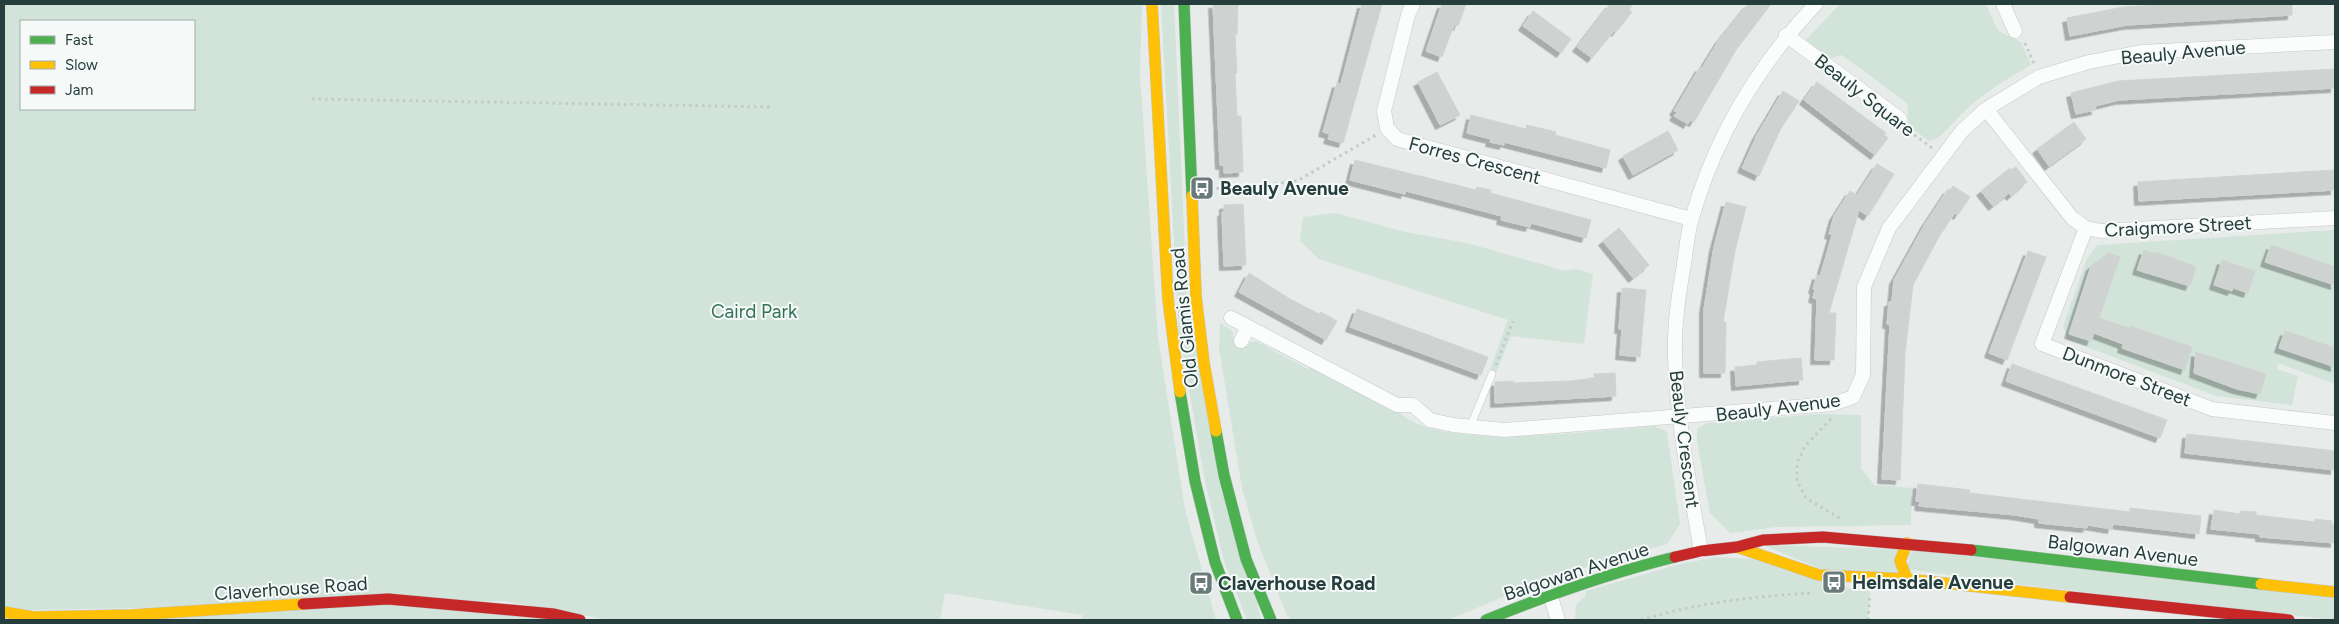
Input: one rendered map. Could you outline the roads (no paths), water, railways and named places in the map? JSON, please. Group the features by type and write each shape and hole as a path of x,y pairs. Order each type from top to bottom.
{"street":[{"name":"Old Glamis Road","path":"1152,4 1168,299 1176,370 1197,490 1215,562 1237,620"},
{"name":"Old Glamis Road","path":"1184,4 1190,190 1196,297 1204,363 1224,475 1246,559 1271,620"},
{"name":"Forres Crescent","path":"1413,4 1408,15 1384,111 1387,128 1398,139 1691,219"},
{"name":"Beauly Crescent","path":"1700,551 1679,418 1675,355 1678,297 1691,219 1714,157 1745,96 1786,36 1816,4"},
{"path":"2003,4 2015,31"},
{"name":"Beauly Square","path":"1786,36 1900,119"},
{"name":"Beauly Avenue","path":"1231,318 1397,405 1412,405 1430,420 1470,427 1504,430 1679,418 1833,404 1853,397 1863,375 1864,287 1889,228 1962,131 1986,109 2039,77 2089,62 2141,52 2335,42"},
{"name":"Craigmore Street","path":"1986,109 2072,218 2086,228 2101,231 2335,218"},
{"name":"Dunmore Street","path":"2086,228 2042,344 2212,409 2335,423"},
{"path":"1241,341 1248,327"},
{"name":"Balgowan Avenue","path":"1486,620 1550,594 1621,570 1700,551 1736,547 1763,540 1823,537 1907,543 2335,592"},
{"path":"1907,543 1900,561 1907,578"},
{"name":"Balgowan Avenue","path":"1736,547 1820,575 1907,578 2289,620"},
{"path":"1550,594 1558,620"},
{"name":"Claverhouse Road","path":"4,612 34,617 131,616 388,599 554,614 580,620"}],"lane":[{"path":"1470,427 1492,374"}],"place":[{"name":"Beauly Avenue","path":"1202,188"},
{"name":"Helmsdale Avenue","path":"1834,582"},
{"name":"Claverhouse Road","path":"1201,583"}],"park label":[{"name":"Caird Park","path":"754,311"}]}
